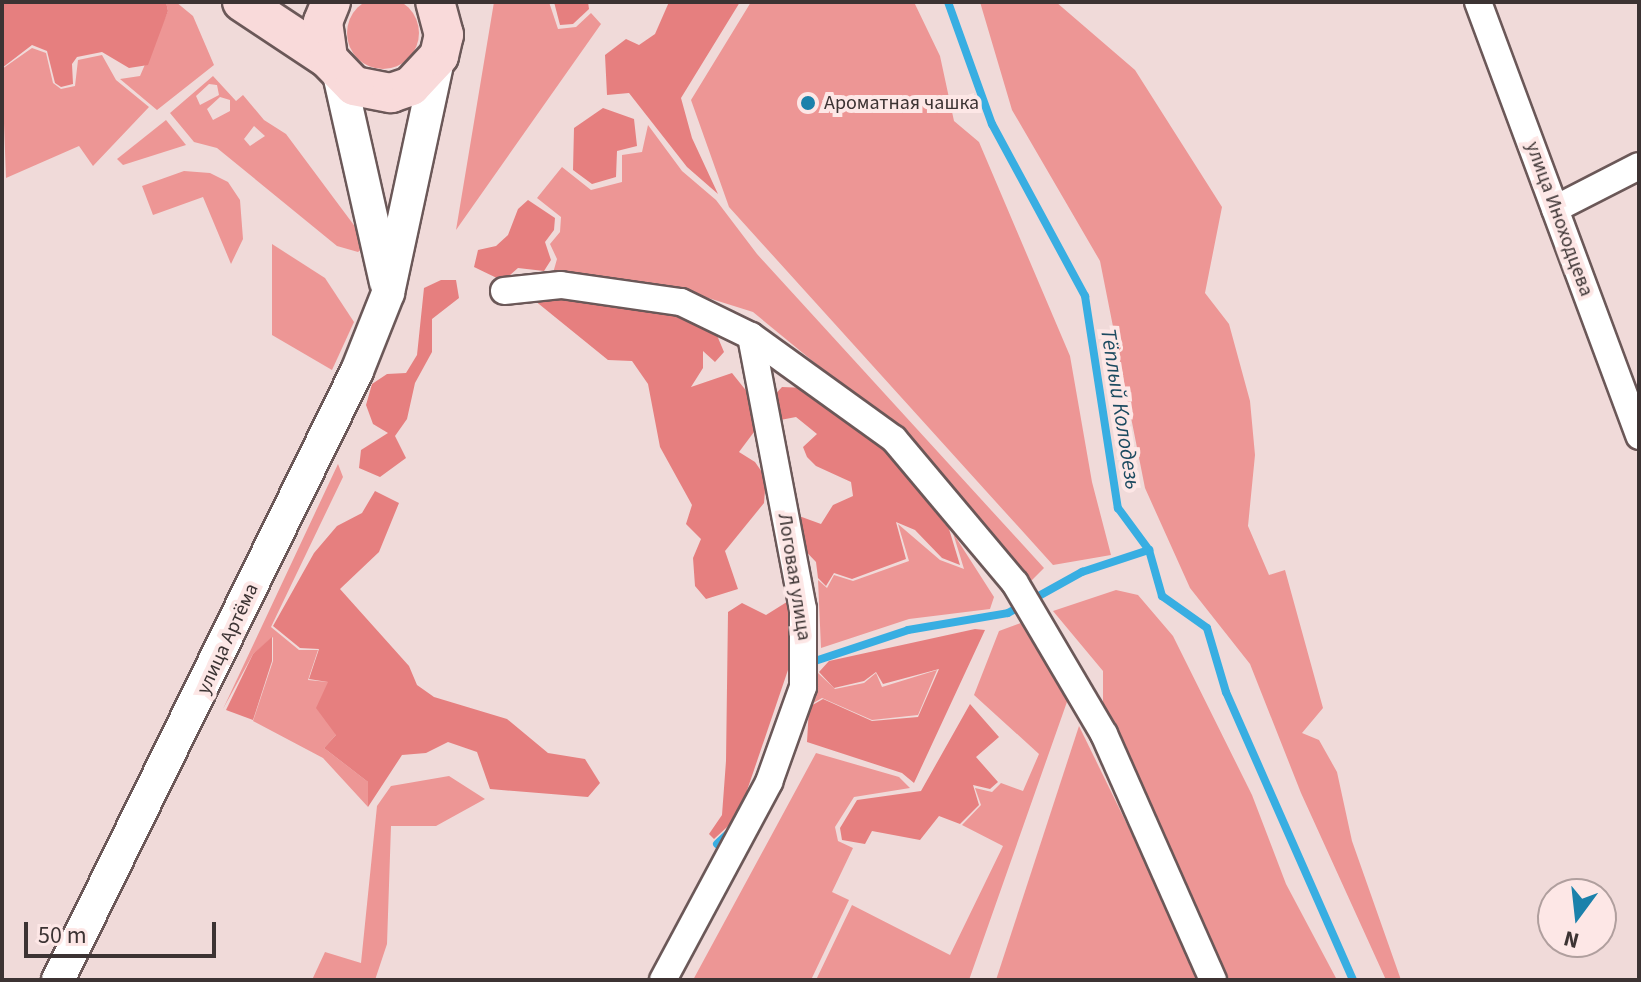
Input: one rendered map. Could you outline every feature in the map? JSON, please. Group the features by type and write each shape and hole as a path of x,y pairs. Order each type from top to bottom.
{"main road":[{"path":"242,2 334,67 354,86 391,93 419,80 439,56 467,2"},
{"path":"331,2 323,22 334,67"},
{"path":"435,2 444,35 439,56"}],"street":[{"name":"улица Иноходцева","path":"1478,2 1639,436"},
{"name":"улица Артёма","path":"58,980 357,371 388,293 439,56"},
{"path":"334,67 388,293"},
{"path":"1555,209 1639,166"},
{"path":"504,291 561,285 681,302 751,336 894,439 1015,583 1028,612 1104,734 1213,980"},
{"name":"Логовая улица","path":"663,980 769,782 803,687 806,647 751,336"}],"shaded area":[{"path":"383,-3 403,3 413,13 419,33 413,53 403,63 383,69 363,63 353,53 347,33 353,13 363,3"},
{"path":"2,2 166,2 168,11 148,65 129,68 102,52 77,57 72,64 73,84 61,87 55,83 47,51 32,45 2,68"},
{"path":"166,2 176,2 193,16 214,65 157,110 120,79 140,76 168,11"},
{"path":"494,2 549,2 558,29 576,27 591,13 601,24 456,230"},
{"path":"554,2 588,2 589,9 573,24 560,25"},
{"path":"669,2 740,2 681,98 692,138 718,194 687,167 629,93 607,95 605,55 626,39 639,45 655,34"},
{"path":"751,2 914,2 940,56 954,121 979,142 1070,356 1092,482 1111,555 1053,565 729,207 691,100"},
{"path":"980,2 1056,2 1135,70 1222,207 1205,293 1229,324 1250,401 1255,455 1248,526 1269,575 1285,570 1323,708 1302,733 1319,740 1337,772 1352,841 1401,980 1386,980 1301,793 1250,664 1190,588 1145,488 1100,261 1012,110"},
{"path":"32,48 46,53 53,83 61,89 75,86 78,60 102,55 116,80 149,107 93,166 79,146 6,178 2,69"},
{"path":"213,76 236,101 243,95 264,120 286,134 362,236 363,248 358,252 337,246 217,148 194,142 170,113","holes":["209,84 217,85 219,95 200,105 196,96","220,97 230,100 230,111 213,120 207,109","254,126 265,136 250,146 244,139"]},
{"path":"603,108 634,119 637,146 617,151 616,177 592,184 573,170 574,128"},
{"path":"166,120 186,145 123,165 117,159"},
{"path":"648,125 682,171 716,200 757,254 1044,568 1029,583 898,431 753,312 686,291 553,273 557,259 550,244 560,232 561,217 537,198 562,167 591,190 622,182 622,155 642,152"},
{"path":"184,171 210,173 228,182 240,200 243,239 231,264 203,197 153,215 142,186"},
{"path":"528,200 555,218 554,230 545,242 551,260 544,271 518,268 503,281 474,267 478,250 496,246 508,235 518,209"},
{"path":"272,244 325,278 354,322 332,370 272,335"},
{"path":"441,280 456,280 459,298 432,319 432,352 415,383 407,419 395,436 406,458 380,477 359,468 361,450 388,433 373,424 366,405 372,384 387,374 406,373 417,355 424,288"},
{"path":"555,295 674,309 716,333 724,352 715,362 703,351 703,368 691,387 732,373 748,393 757,428 739,452 755,462 766,478 764,503 725,551 738,589 706,599 695,586 693,558 701,539 686,524 692,505 660,447 648,384 632,361 608,360 534,300"},
{"path":"782,387 806,388 889,454 949,529 960,565 942,558 915,530 896,522 906,559 852,579 834,573 826,586 818,578 816,562 796,541 794,524 799,516 821,524 833,505 853,496 851,482 816,466 807,457 803,447 817,434 796,417 775,421 769,401"},
{"path":"338,464 343,477 271,627 299,650 318,650 308,680 328,682 336,735 324,748 368,782 368,807 323,758 253,721 273,661 273,637 253,654 223,709"},
{"path":"375,491 399,503 379,552 340,589 409,666 417,685 434,697 507,719 548,753 585,759 600,783 588,797 490,789 477,752 448,742 426,753 402,755 368,807 368,782 324,748 336,735 316,708 328,682 309,679 319,649 300,648 273,626 314,553 337,526 362,513"},
{"path":"898,524 940,560 964,569 953,533 994,597 990,609 909,619 821,648 818,580 827,588 834,575 853,581 909,561"},
{"path":"1116,590 1138,595 1173,636 1252,795 1286,884 1337,980 1223,980 1103,709 1103,671 1053,611"},
{"path":"790,600 799,659 789,667 738,817 714,839 709,834 722,815 726,761 728,612 742,603 766,615"},
{"path":"1026,621 1068,699 969,980 816,980 852,905 950,955 1003,846 962,825 981,805 975,788 992,792 1001,783 1023,791 1039,754 974,695 999,631"},
{"path":"975,629 985,630 914,783 902,773 807,742 809,707 823,699 872,721 918,717 939,669 883,684 876,672 864,681 834,688 819,672 829,661"},
{"path":"272,637 272,661 253,720 226,710 253,654"},
{"path":"937,670 918,715 872,720 822,698 810,705 818,673 835,689 864,683 876,673 882,687"},
{"path":"970,704 999,737 976,757 998,782 990,789 973,785 979,805 960,824 939,816 920,840 872,831 865,844 842,840 840,828 857,800 921,791"},
{"path":"1079,726 1203,980 996,980"},
{"path":"816,753 899,777 910,788 854,797 835,827 838,841 853,848 832,892 849,900 811,980 693,980"},
{"path":"449,776 485,799 436,826 391,826 387,944 375,980 312,980 325,952 361,963 377,806 391,786"}],"waterway":[{"name":"Тёплый Колодезь","path":"948,2 992,124 1085,296 1118,508 1149,550 1162,596 1207,628 1226,692 1353,980"},
{"path":"809,663 908,630 1008,613 1082,572 1149,550"},
{"path":"717,844 731,831"}],"place":[{"name":"Ароматная чашка","path":"808,103"}]}
